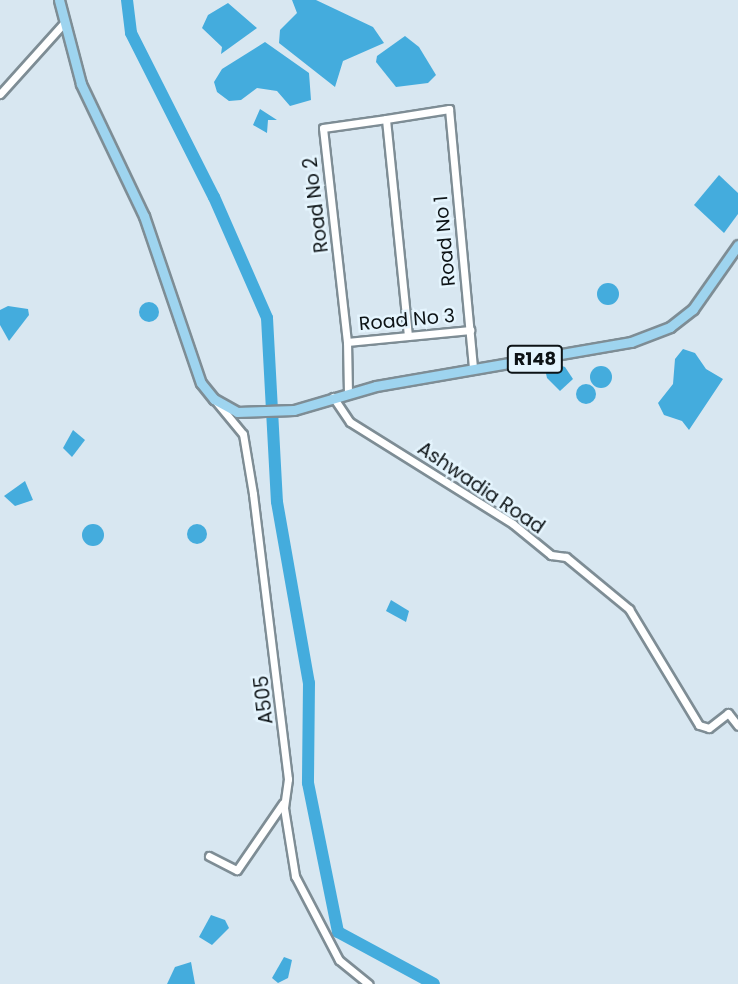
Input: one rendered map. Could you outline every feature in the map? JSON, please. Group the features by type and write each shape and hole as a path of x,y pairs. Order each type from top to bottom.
{"main road":[{"name":"R148","path":"59,0 63,24 103,136 144,216 201,383 214,399 237,412 294,410 348,393 631,342 670,327 692,309 738,244"}],"street":[{"path":"0,94 63,24"},
{"name":"Road No 1","path":"386,119 449,109 473,369"},
{"path":"386,119 408,336"},
{"name":"Road No 2","path":"347,342 323,128 386,119"},
{"name":"Road No 3","path":"347,342 470,331"},
{"path":"347,342 348,393"},
{"name":"Ashwadia Road","path":"333,397 350,422 513,524 551,555 566,557 628,610 699,725 709,728 728,713 738,726"},
{"name":"A505","path":"214,399 243,434 267,585 288,779 285,800 295,876 339,960 369,984"},
{"path":"209,856 237,870 285,800"}],"water":[{"path":"292,0 316,0 373,27 384,43 343,61 335,87 279,43 280,30 297,13"},
{"path":"228,3 257,28 221,54 222,47 202,28 208,15"},
{"path":"405,36 419,47 436,75 428,83 396,87 376,62 377,56"},
{"path":"265,42 309,73 311,100 290,106 277,91 257,88 241,100 229,101 217,92 214,82 222,69"},
{"path":"260,109 277,120 268,120 267,133 253,125"},
{"path":"719,175 738,193 738,214 724,233 694,205"},
{"path":"608,283 616,286 619,294 616,302 608,305 600,302 597,294 600,286"},
{"path":"149,302 156,305 159,312 156,319 149,322 142,319 139,312 142,305"},
{"path":"8,306 28,309 29,315 9,341 0,325 0,310"},
{"path":"683,349 695,353 706,369 723,379 689,430 682,421 664,415 658,403 673,384 675,359"},
{"path":"556,364 565,367 573,379 560,391 547,378 545,369"},
{"path":"601,366 609,369 612,377 609,385 601,388 593,385 590,377 593,369"},
{"path":"586,384 593,387 596,394 593,401 586,404 579,401 576,394 579,387"},
{"path":"73,430 85,440 72,457 63,448"},
{"path":"25,481 33,500 15,506 4,496"},
{"path":"93,524 103,531 104,535 97,545 93,546 83,539 82,535 89,525"},
{"path":"197,524 204,527 207,534 204,541 197,544 190,541 187,534 190,527"},
{"path":"391,600 409,611 406,622 386,611"},
{"path":"211,915 225,920 229,928 212,945 199,937"},
{"path":"284,957 292,960 288,978 278,983 272,978"},
{"path":"191,962 195,984 167,984 175,967"}],"waterway":[{"path":"127,0 131,33 214,197 267,318 277,502 309,683 308,783 338,932 434,984"}]}
